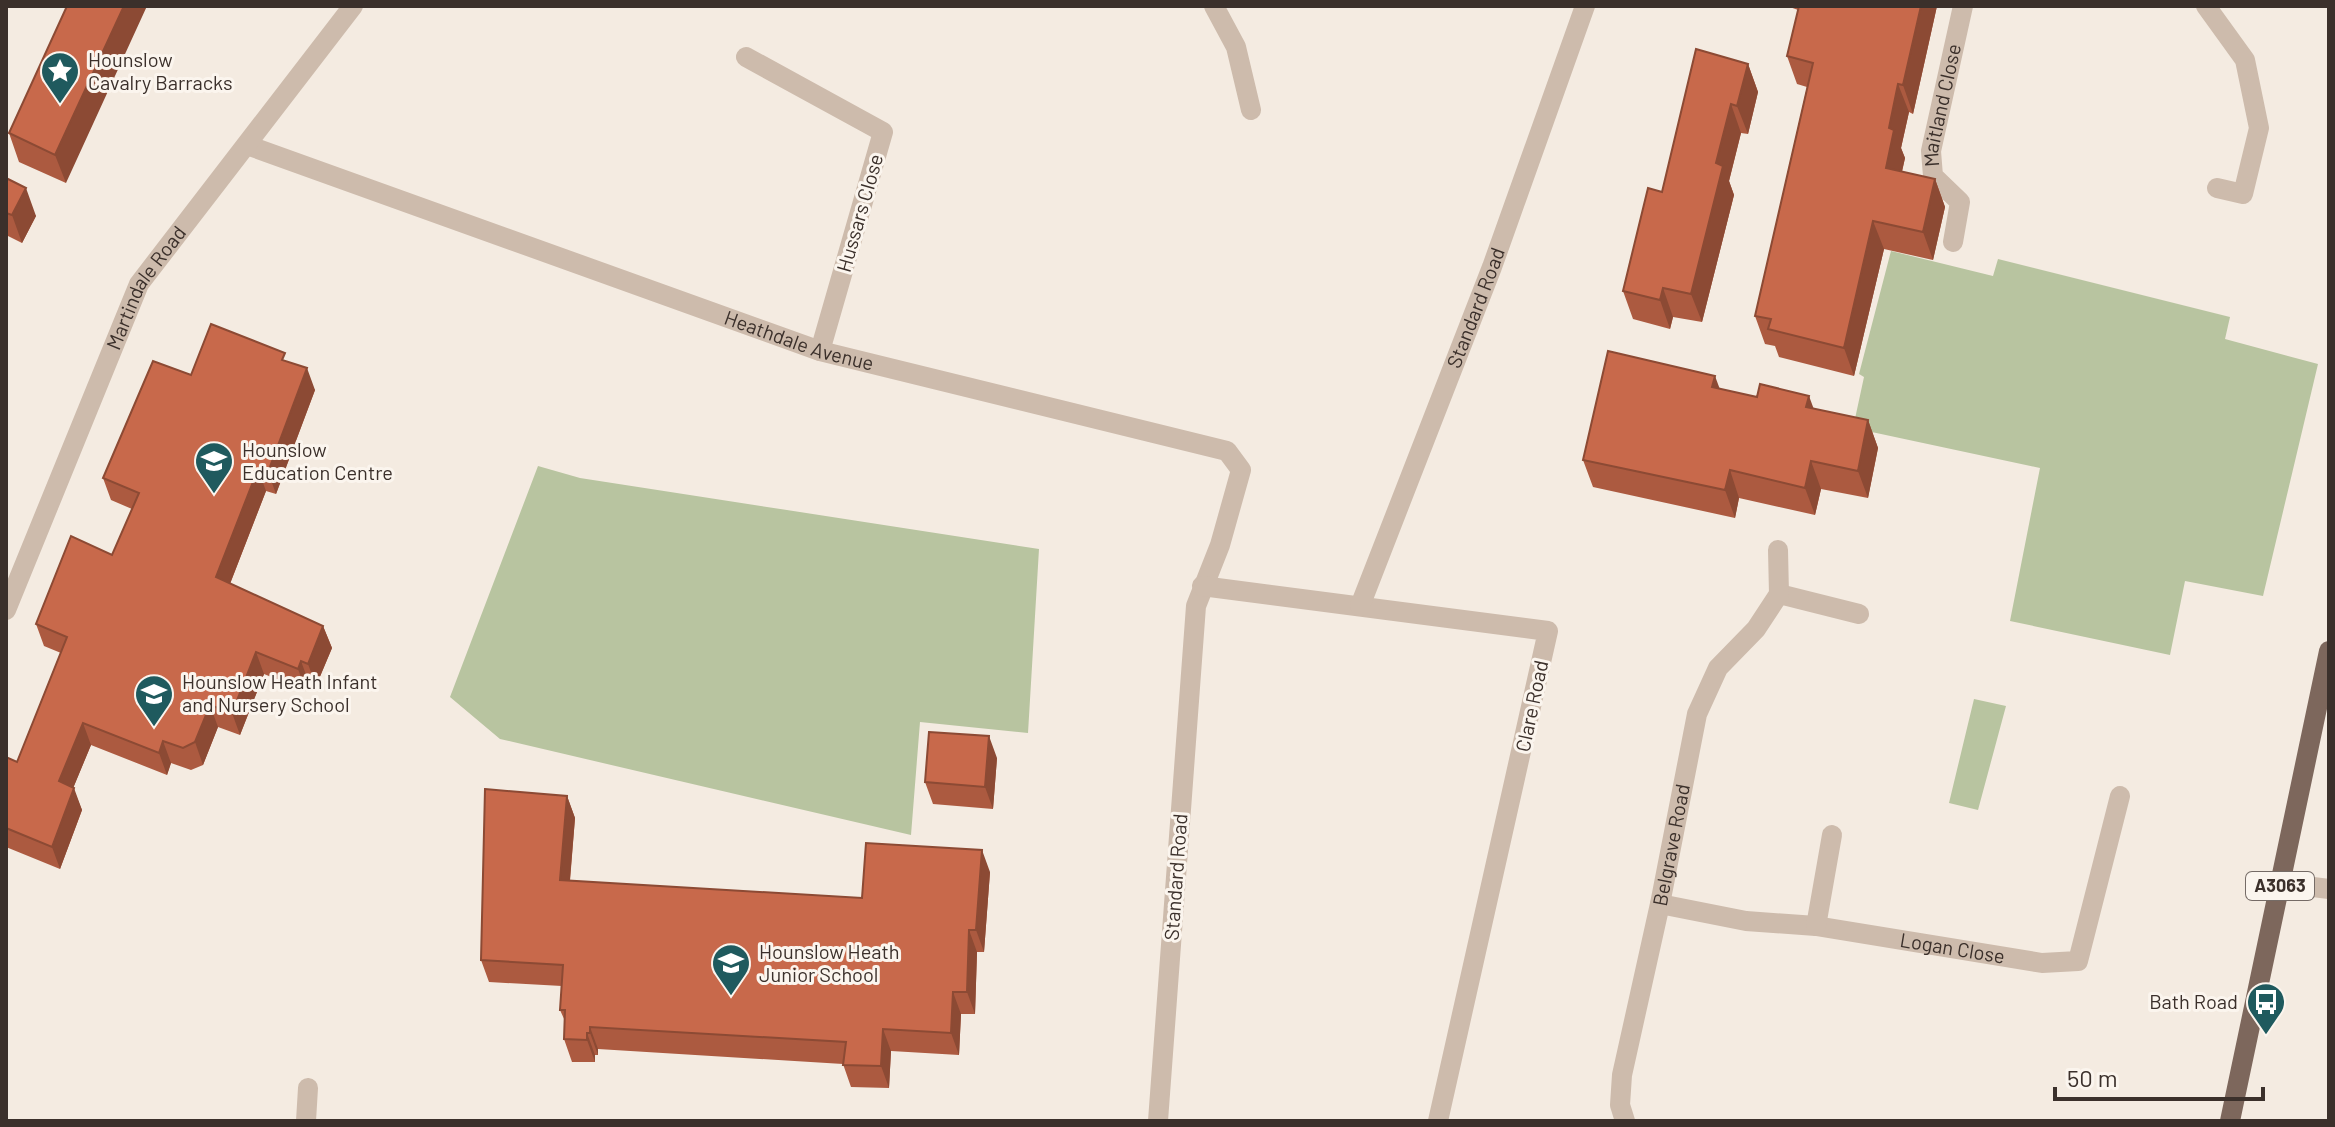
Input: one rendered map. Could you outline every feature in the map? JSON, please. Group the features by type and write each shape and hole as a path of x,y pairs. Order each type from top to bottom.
{"main road":[{"name":"A3063","path":"2230,1121 2329,651"}],"street":[{"name":"Martindale Road","path":"6,610 139,284 353,6"},
{"path":"1214,6 1236,47 1251,110"},
{"name":"Standard Road","path":"1360,606 1492,267 1585,6"},
{"name":"Maitland Close","path":"1953,242 1960,202 1933,176 1931,151 1963,6"},
{"path":"2206,6 2245,60 2259,128 2243,194 2217,188"},
{"name":"Hussars Close","path":"746,57 883,132 820,351"},
{"name":"Heathdale Avenue","path":"247,145 820,351 1227,451 1241,470 1220,545 1202,586"},
{"path":"1778,550 1779,594 1859,614"},
{"name":"Standard Road","path":"1158,1121 1196,606 1202,586"},
{"name":"Clare Road","path":"1202,586 1548,631 1438,1121"},
{"name":"Belgrave Road","path":"1625,1121 1620,1105 1622,1075 1660,904 1697,714 1718,668 1756,629 1779,594"},
{"name":"Logan Close","path":"1660,904 1746,921 1816,926 2042,963 2078,961 2120,796"},
{"path":"1816,926 1832,835"},
{"path":"2281,883 2329,889"},
{"path":"306,1121 308,1088"}],"green space":[{"path":"1891,251 1993,276 1998,259 2230,317 2225,339 2318,364 2263,596 2185,581 2170,655 2010,621 2040,468 1853,428 1864,377 1859,374"},
{"path":"538,466 580,478 1039,549 1028,733 920,722 911,835 500,739 450,697"},
{"path":"1974,699 2006,706 1978,810 1949,803"}],"building":[{"path":"67,6 124,6 55,155 9,133"},
{"path":"1799,6 1921,6 1903,85 1898,84 1889,128 1894,130 1886,168 1935,179 1923,232 1873,221 1844,348 1768,329 1771,319 1755,316 1813,63 1787,56"},
{"path":"1696,49 1748,64 1737,106 1731,104 1716,163 1723,166 1691,294 1663,288 1660,300 1623,291 1648,188 1662,192"},
{"path":"6,178 26,188 12,215 6,213"},
{"path":"211,324 285,353 282,360 307,368 268,472 258,469 216,577 323,626 308,664 301,661 298,669 256,652 232,713 210,705 195,742 183,748 163,741 159,753 83,723 59,781 74,788 52,847 6,828 6,757 17,762 67,637 36,624 71,536 112,555 139,493 103,478 153,361 191,375"},
{"path":"1608,351 1715,376 1712,387 1757,397 1760,384 1809,396 1806,407 1868,420 1858,471 1811,461 1805,488 1730,470 1725,490 1583,460"},
{"path":"929,732 989,736 985,787 925,782"},
{"path":"485,789 567,796 560,880 862,898 866,843 982,850 976,930 969,930 967,992 953,992 951,1033 883,1029 881,1066 843,1065 846,1042 590,1027 587,1040 564,1039 565,1010 560,1010 563,965 481,960"}],"place":[{"name":"Hounslow Cavalry Barracks","path":"60,105"},
{"name":"Hounslow Education Centre","path":"214,495"},
{"name":"Hounslow Heath Infant and Nursery School","path":"154,728"},
{"name":"Hounslow Heath Junior School","path":"731,997"},
{"name":"Bath Road","path":"2266,1036"}]}
